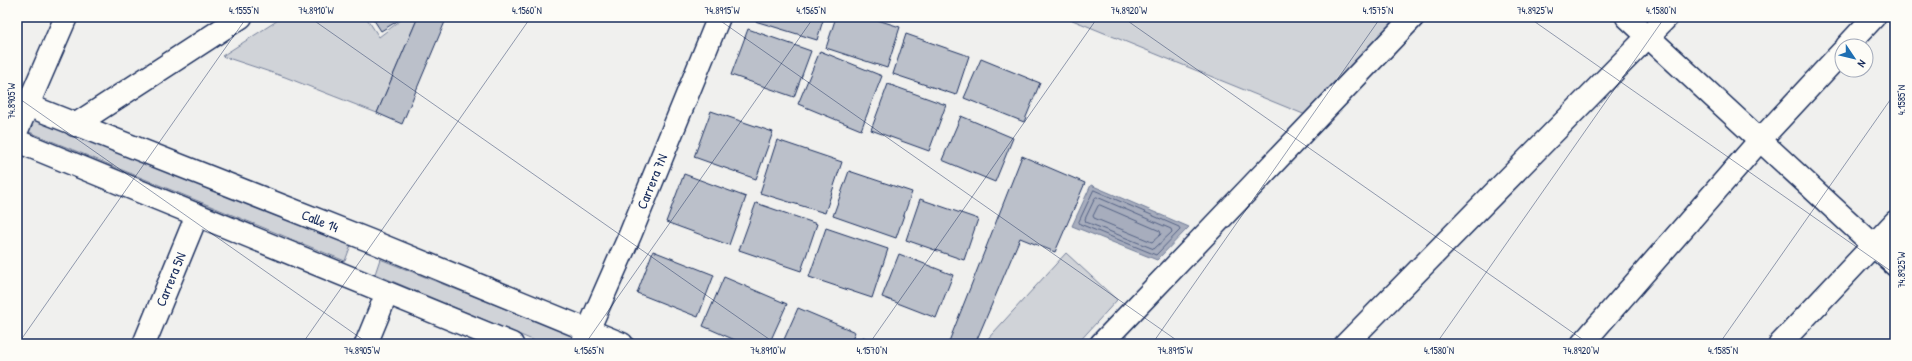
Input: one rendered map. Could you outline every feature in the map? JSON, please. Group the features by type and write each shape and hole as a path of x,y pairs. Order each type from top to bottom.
{"street":[{"path":"17,130 22,103 66,17"},
{"name":"Carrera 7N","path":"585,337 630,235 720,17"},
{"path":"1101,344 1413,17"},
{"path":"1627,17 1895,265"},
{"path":"1346,344 1649,38 1667,17"},
{"path":"1854,38 1874,17"},
{"path":"75,124 238,18"},
{"path":"1582,344 1760,139 1834,60"},
{"name":"Calle 14","path":"22,103 371,241 585,337 622,344"},
{"path":"17,141 512,344"},
{"name":"Carrera 5N","path":"144,344 197,215"},
{"path":"1780,344 1895,222"},
{"path":"366,344 387,293"}],"shaded area":[{"path":"283,17 366,17 379,37 405,17 418,17 377,113 285,77 222,56"},
{"path":"1065,17 1422,17 1323,122"},
{"path":"33,116 351,245 345,261 27,131"},
{"path":"1066,253 1117,300 1077,344 983,344"},
{"path":"380,259 573,336 570,344 542,344 375,274"}],"water":[{"path":"1091,185 1189,227 1157,260 1072,226"}],"building":[{"path":"372,17 404,17 381,31"},
{"path":"418,17 447,17 402,124 377,113"},
{"path":"756,17 824,17 817,40 755,21"},
{"path":"836,17 868,17 900,27 887,68 826,48"},
{"path":"748,29 811,51 794,97 731,75"},
{"path":"906,34 969,56 956,95 893,74"},
{"path":"820,51 882,76 861,130 798,104"},
{"path":"981,59 1040,83 1024,122 964,98"},
{"path":"888,84 946,105 929,151 871,130"},
{"path":"711,111 773,132 756,179 694,157"},
{"path":"961,116 1013,138 995,182 942,160"},
{"path":"777,140 842,162 825,213 760,193"},
{"path":"1022,156 1085,183 1055,252 1020,238 975,344 948,344"},
{"path":"849,171 912,192 896,238 833,216"},
{"path":"684,174 746,197 729,245 666,222"},
{"path":"920,199 978,219 964,260 906,240"},
{"path":"756,203 817,224 801,271 739,250"},
{"path":"826,228 888,249 872,298 809,277"},
{"path":"653,251 714,275 698,317 637,293"},
{"path":"899,254 953,275 936,318 882,297"},
{"path":"724,277 787,304 769,344 744,344 703,326"},
{"path":"798,308 855,332 850,344 782,344"},
{"path":"863,337 880,344 860,344"}]}
